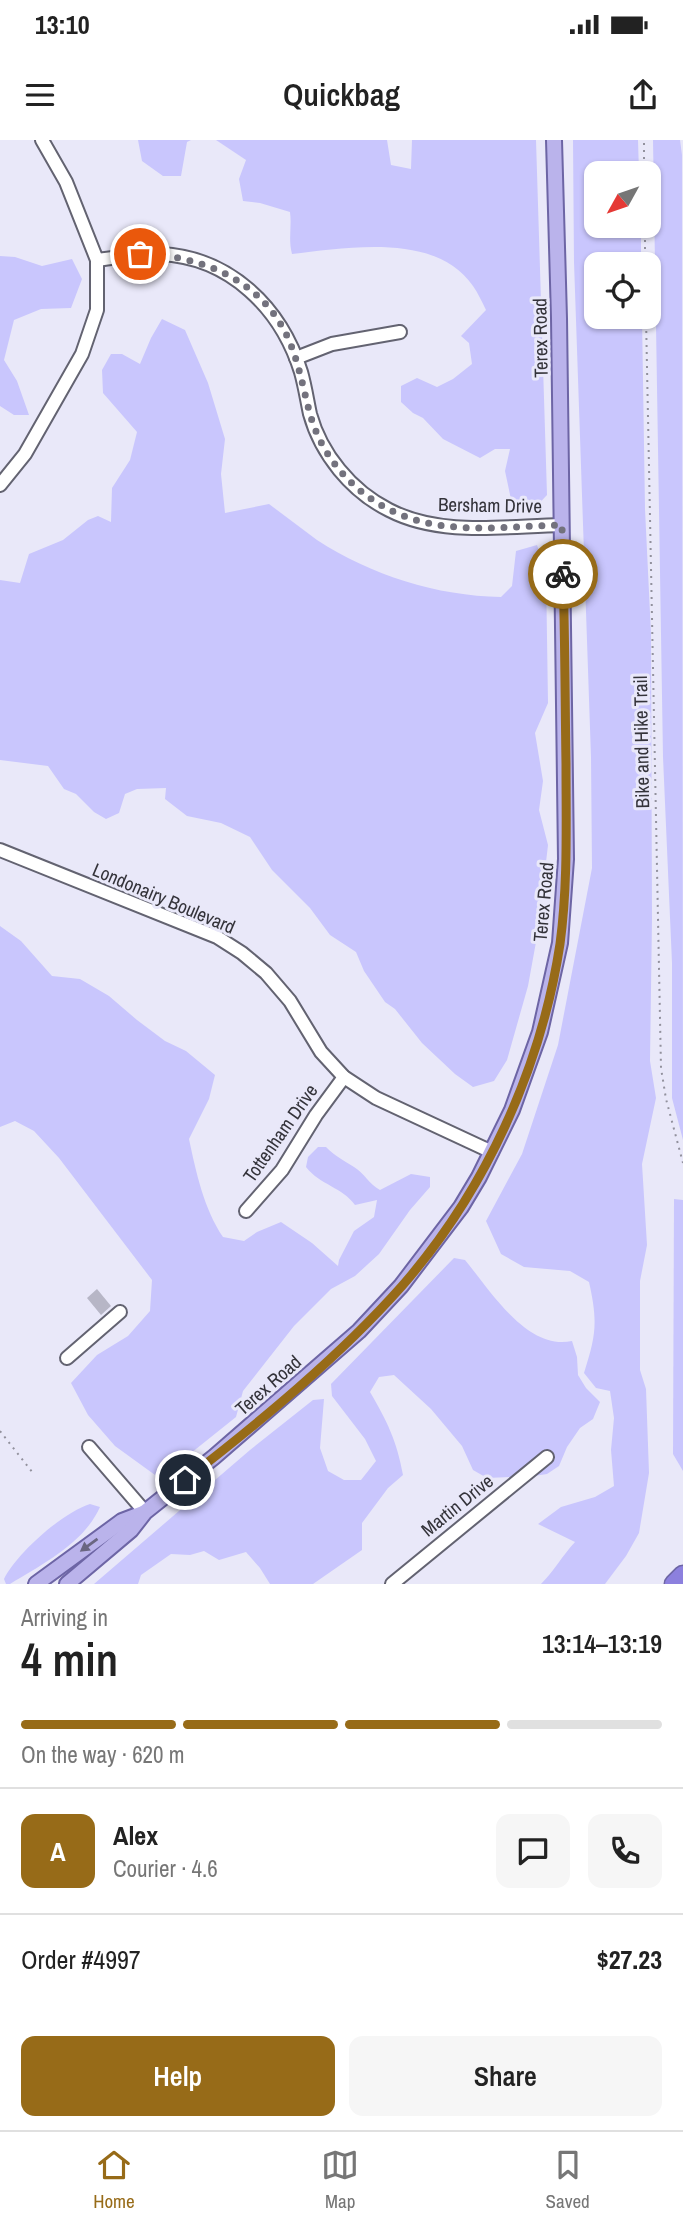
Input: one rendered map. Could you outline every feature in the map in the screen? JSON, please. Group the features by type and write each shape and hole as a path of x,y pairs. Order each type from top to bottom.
{"highway":[{"path":"674,1584 683,1575"}],"main road":[{"name":"Terex Road","path":"68,1584 131,1530 145,1512 298,1386 383,1306 439,1239 461,1207 492,1152 536,1045 560,943 567,827 554,140"},
{"name":"Terex Road","path":"36,1584 122,1521 145,1512"}],"street":[{"path":"0,485 25,454 82,354 97,310 97,260 66,182 42,140"},
{"name":"Bersham Drive","path":"97,260 140,254 183,257 219,269 245,286 268,308 287,335 311,415 326,451 346,477 373,500 406,517 452,527 562,525"},
{"path":"296,358 332,344 400,332"},
{"name":"Londonairy Boulevard","path":"0,850 202,931 242,953 283,992 321,1052 344,1077 376,1098 492,1152"},
{"name":"Tottenham Drive","path":"246,1211 282,1171 316,1115 344,1077"},
{"path":"67,1358 120,1312"},
{"path":"89,1447 145,1512"},
{"name":"Martin Drive","path":"392,1584 547,1457"}],"path":[{"path":"644,140 644,161"},
{"name":"Bike and Hike Trail","path":"646,329 662,1068 666,1099 683,1163"},
{"path":"0,1431 33,1473"}],"shaded area":[{"path":"138,140 191,140 187,142 181,176 163,176 142,161"},
{"path":"216,140 387,140 391,165 411,169 412,140 536,140 547,495 532,511 512,504 505,471 510,449 495,449 480,458 443,439 423,418 401,402 401,386 417,378 437,387 453,379 472,364 469,343 461,336 486,310 473,286 457,269 437,257 414,251 364,247 292,254 290,212 243,201 239,179 246,160"},
{"path":"573,140 638,140 639,161 584,161 584,238 641,238 641,252 584,252 584,329 642,329 645,509 651,634 650,1061 656,1098 642,1164 647,1245 640,1281 640,1370 646,1389 649,1473 639,1533 605,1584 541,1584 575,1542 538,1524 561,1507 595,1497 614,1486 611,1450 614,1418 610,1391 596,1388 584,1373 594,1328 594,1308 589,1282 570,1271 524,1267 501,1254 486,1221 522,1154 558,1045 592,868 591,757 574,262"},
{"path":"653,140 680,140 683,1140 672,1098 672,963 663,757 656,329 661,329 661,252 655,252 655,238 662,238 662,161 653,161"},
{"path":"0,256 15,257 42,266 72,259 82,279 71,308 41,309 14,320 4,360 17,381 29,415 14,415 0,406"},
{"path":"162,319 185,330 208,383 225,439 221,474 225,513 269,504 317,540 360,564 429,588 477,596 501,597 512,586 516,551 537,545 546,572 548,703 535,733 543,781 539,810 548,845 538,931 528,986 507,1060 494,1081 473,1087 422,1043 395,1009 385,1002 364,971 356,952 330,935 310,908 272,870 250,837 221,823 187,816 165,799 166,788 137,789 125,794 119,813 106,819 94,812 76,794 64,789 48,766 0,760 0,580 20,583 29,554 63,540 88,520 98,516 111,522 112,488 130,460 137,432 103,393 102,370 111,354 122,354 140,364"},
{"path":"0,926 21,941 52,976 80,979 109,996 165,1041 186,1051 215,1075 209,1099 189,1139 206,1202 223,1237 244,1241 281,1222 312,1243 338,1266 354,1231 374,1217 377,1200 355,1205 344,1194 312,1173 306,1167 308,1157 318,1147 326,1147 358,1169 380,1190 411,1174 430,1177 430,1187 379,1254 355,1276 331,1289 294,1326 243,1391 236,1417 186,1457 155,1475 115,1446 88,1415 71,1383 97,1355 128,1336 150,1311 152,1280 59,1158 34,1131 15,1121 0,1127"},
{"path":"674,1199 683,1200 683,1471 673,1454"},
{"path":"454,1258 465,1260 511,1316 525,1328 556,1342 572,1341 577,1357 578,1375 600,1402 593,1419 580,1428 567,1447 559,1466 547,1474 487,1478 473,1470 462,1446 431,1409 394,1375 379,1377 370,1392 391,1432 403,1475 388,1488 362,1523 362,1550 313,1584 270,1584 246,1552 219,1560 204,1551 190,1555 171,1554 141,1575 138,1584 94,1584 250,1450 313,1400 324,1399 320,1448 328,1471 344,1480 361,1480 376,1461 365,1439 332,1396 331,1384"},
{"path":"90,1504 100,1507 93,1520 73,1542 36,1569 6,1584 4,1579 10,1569 41,1535 67,1516"}],"building":[{"path":"97,1289 111,1306 101,1315 87,1298"}],"way so far":[{"path":"140,254 163,254 203,263 237,279 254,292 287,335 302,375 311,415 326,451 360,491 389,510 428,524 452,527 562,525 563,574"}],"route":[{"path":"185,1480 298,1386 359,1331 401,1286 461,1207 512,1110 540,1032 560,943 567,827 563,574"}]}
